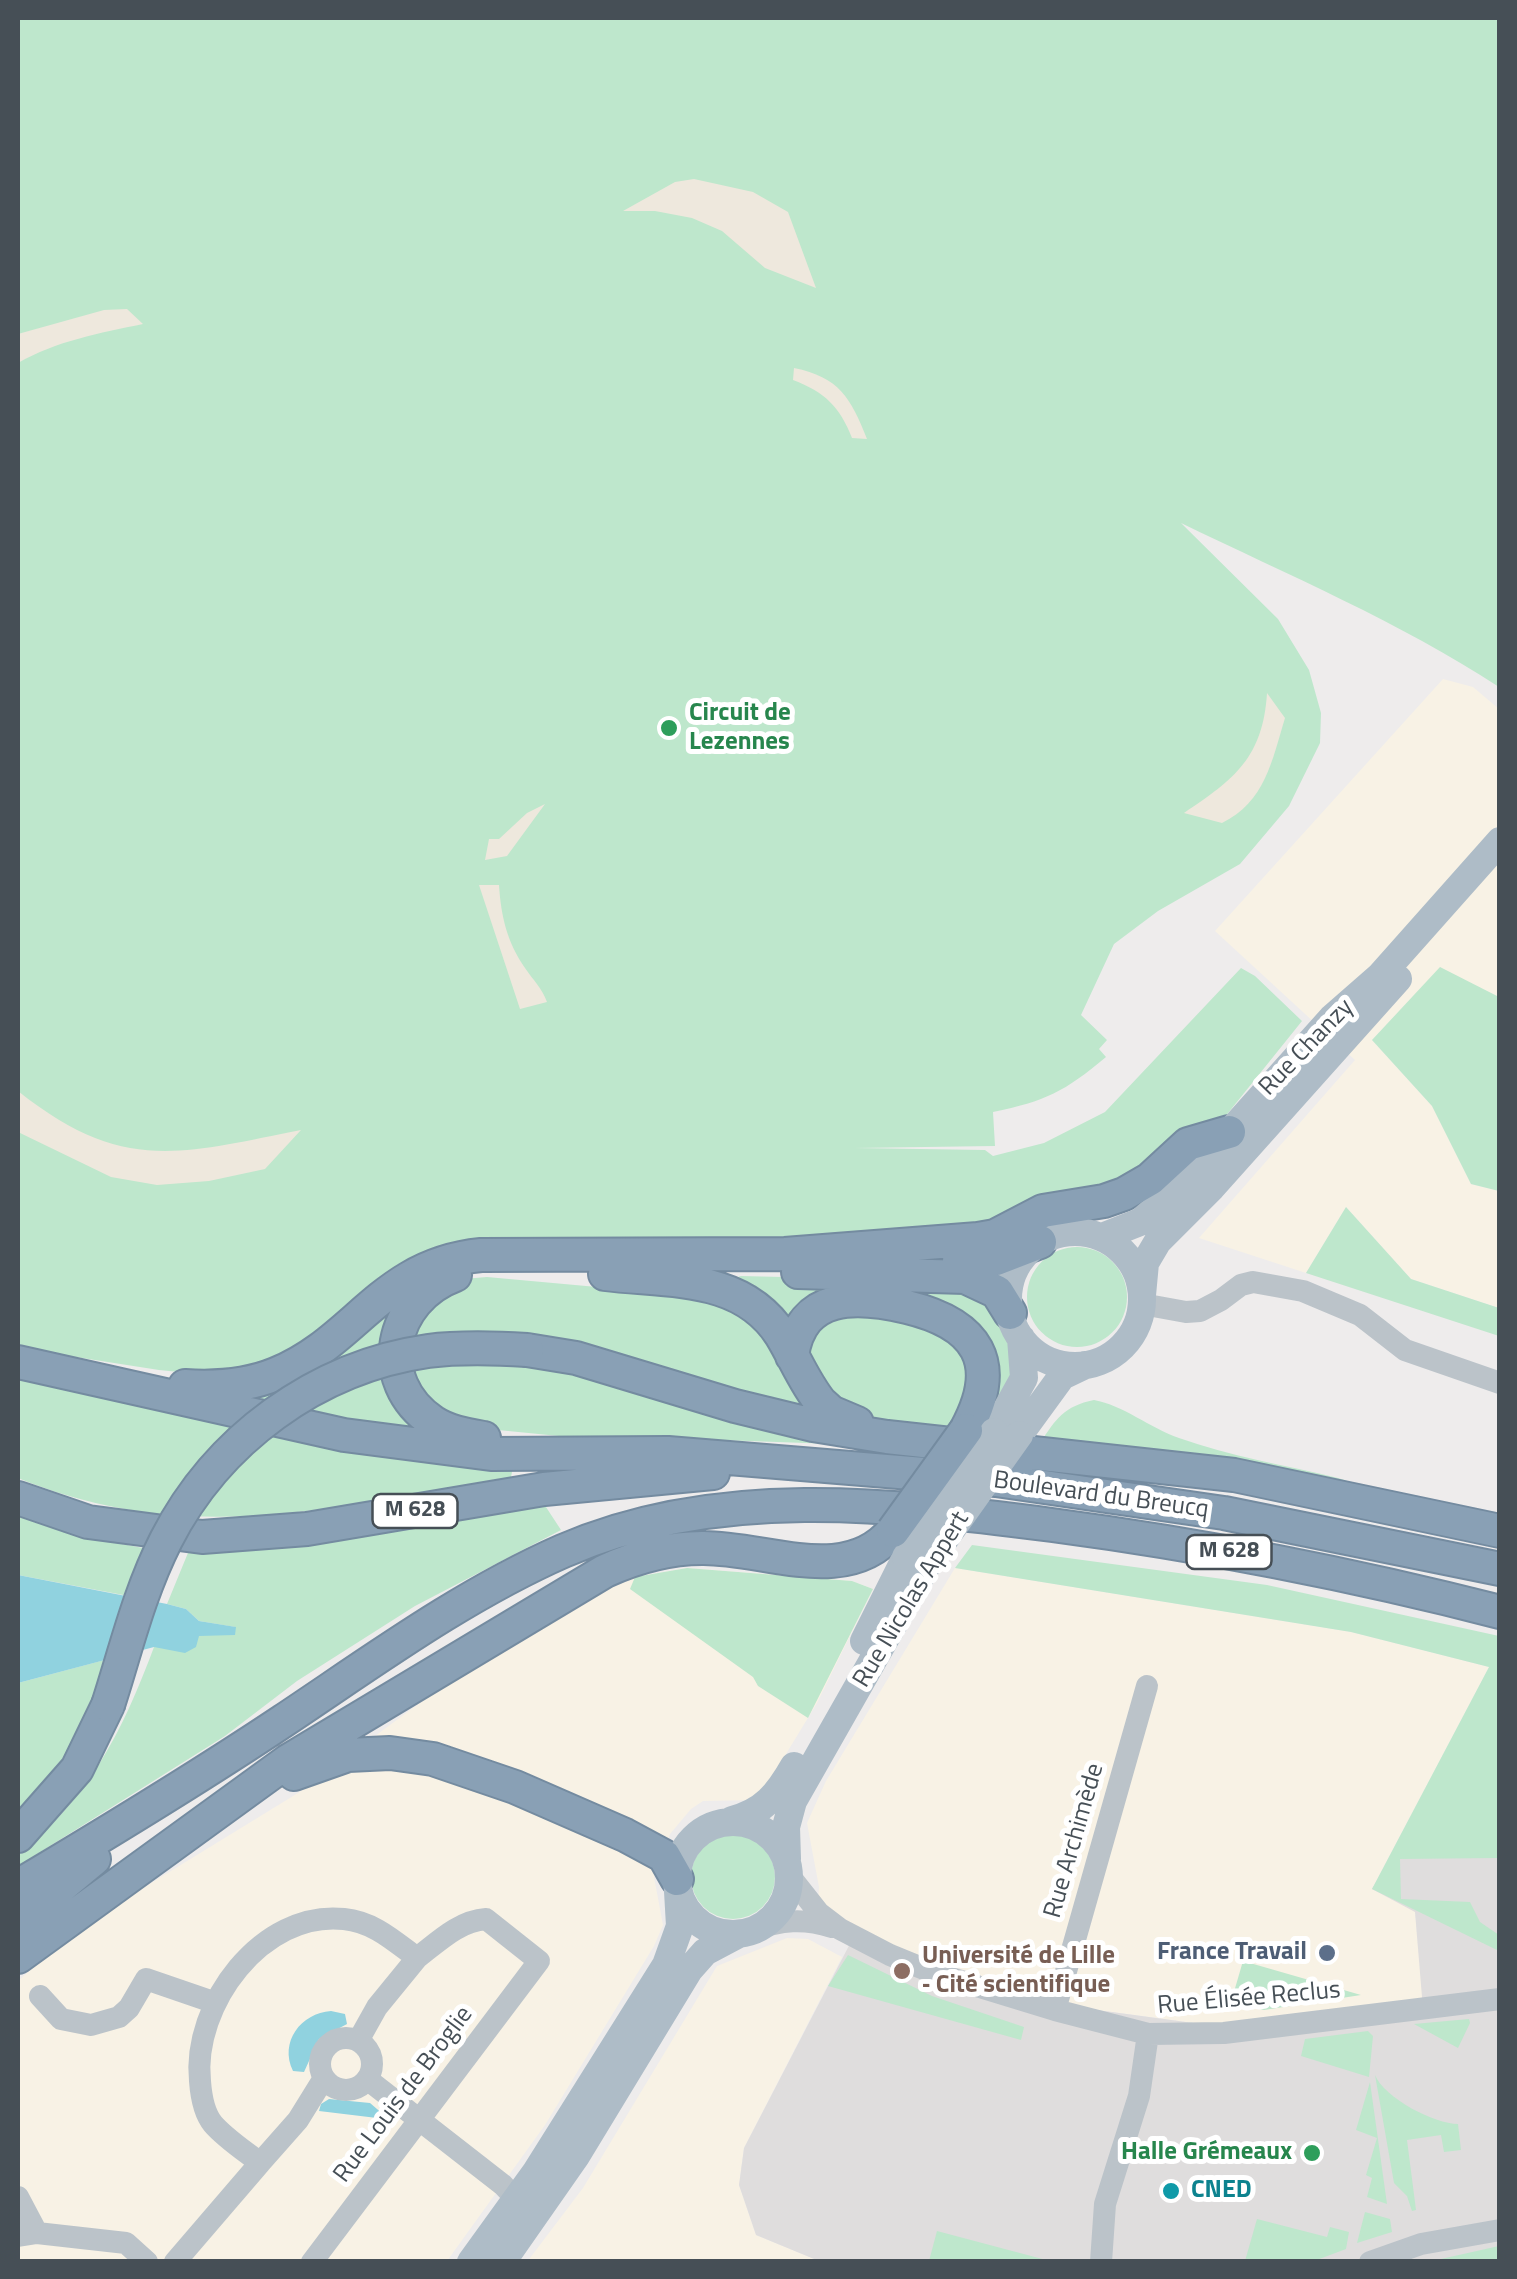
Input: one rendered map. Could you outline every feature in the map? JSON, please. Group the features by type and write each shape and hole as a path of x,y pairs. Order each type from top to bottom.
{"highway":[{"name":"M 628","path":"18,1361 68,1365 181,1386 235,1385 267,1378 299,1362 382,1294 443,1261 480,1256 784,1254 995,1236 1043,1212 1124,1194 1150,1179 1188,1144 1229,1132"},
{"name":"M 628","path":"784,1254 868,1260 978,1260 1009,1256 1040,1242"},
{"name":"M 628","path":"598,1453 450,1431 419,1410 400,1378 396,1357 399,1327 414,1301 438,1282 484,1269 952,1275 988,1285 997,1292 1016,1326"},
{"name":"M 628","path":"576,1270 728,1290 743,1296 763,1312 782,1337 810,1390 831,1412 865,1426 929,1440"},
{"path":"18,1957 311,1746 622,1563 661,1552 703,1548 845,1562 872,1551 910,1550 993,1432 982,1396 982,1364 970,1338 951,1321 918,1310 867,1299 837,1302 810,1316 799,1329 792,1356"},
{"path":"18,1836 76,1770 108,1706 141,1596 166,1538 194,1492 229,1451 300,1397 370,1364 432,1350 527,1350 588,1362 813,1425 1234,1475 1500,1531"},
{"name":"M 628","path":"18,1361 361,1438 491,1454 668,1453 817,1466"},
{"name":"M 628","path":"18,1498 88,1522 137,1531 244,1536 559,1488 817,1466"},
{"name":"Boulevard du Breucq","path":"817,1466 996,1480 1205,1510 1500,1569"},
{"name":"Boulevard du Breucq","path":"175,1793 436,1620 522,1571 607,1535 686,1515 742,1508 848,1505 955,1513 1236,1553 1500,1612"},
{"path":"174,1845 306,1768 348,1755 390,1753 434,1759 555,1802 654,1849 669,1862 677,1885"},
{"name":"M 628","path":"18,1886 175,1793"},
{"name":"M 628","path":"18,1922 175,1793"}],"main road":[{"name":"Rue Chanzy","path":"1102,1237 1134,1226 1158,1209 1332,1018 1380,976 1500,841"},
{"name":"Rue Chanzy","path":"1142,1299 1145,1262 1158,1241 1225,1173 1500,864"},
{"path":"1075,1232 1102,1237 1118,1247 1138,1276 1142,1299 1134,1330 1124,1345 1102,1360 1084,1365 1049,1360 1016,1326 1010,1286 1026,1254 1040,1242 1075,1232"},
{"name":"Rue Nicolas Appert","path":"726,1822 762,1809 778,1792 858,1655 910,1550 993,1432 1024,1378 1016,1326"},
{"name":"Rue Nicolas Appert","path":"993,1432 1062,1376 1084,1365"},
{"name":"Rue Nicolas Appert","path":"788,1868 786,1826 793,1802 910,1550"},
{"path":"471,2262 517,2200 666,1964 680,1926 677,1885 680,1860 688,1844 708,1828 726,1822 747,1823 766,1832 776,1842 788,1868 788,1889 780,1908 766,1924 705,1952 688,1970 576,2156 502,2262"},
{"path":"677,1885 686,1908 698,1922 714,1931 746,1932"}],"street":[{"path":"1142,1299 1186,1312 1200,1311 1240,1285 1252,1282 1303,1291 1360,1315 1406,1350 1500,1382"},
{"name":"Rue Archimède","path":"1055,2010 1147,1686"},
{"name":"Rue Élisée Reclus","path":"788,1868 810,1904 840,1929 878,1950 924,1969 1055,2010 1148,2034 1204,2035 1500,1999"},
{"path":"260,2163 212,2123 202,2100 200,2052 213,2002 252,1955 280,1932 319,1918 373,1926 417,1958 377,2007 358,2040"},
{"name":"Rue Louis de Broglie","path":"312,2262 539,1961 486,1919 472,1920 455,1929 417,1958"},
{"name":"Rue Élisée Reclus","path":"746,1932 800,1920 840,1929"},
{"path":"40,1996 60,2018 91,2024 119,2017 146,1980 213,2002"},
{"path":"1102,2262 1105,2204 1139,2096 1148,2034"},
{"path":"342,2038 358,2040 366,2046 372,2062 367,2079 346,2090 337,2088 324,2078 320,2061 327,2046 342,2038"},
{"path":"174,2262 298,2120 324,2078"},
{"path":"367,2079 517,2200"},
{"path":"18,2197 27,2235 126,2243 147,2262"},
{"path":"1370,2262 1421,2244 1500,2230"}],"shaded area":[{"path":"1443,679 1473,687 1499,709 1499,997 1440,968 1372,1040 1432,1106 1471,1184 1499,1191 1499,1308 1411,1279 1346,1207 1306,1273 1199,1238 1355,1060 1215,931"},
{"path":"687,1568 852,1581 873,1589 817,1703 758,1800 703,1801 670,1834 654,1877 663,1925 654,1946 545,2125 447,2261 18,2261 18,1981 78,1928 298,1793 490,1651 573,1605 635,1577"},
{"path":"955,1568 1351,1632 1489,1667 1372,1889 1415,1911 1424,2009 1209,2025 1075,2007 855,1934 818,1905 819,1887 807,1823 826,1781"},
{"name":"Université de Lille ‐ Cité scientifique","path":"1499,1671 1499,2261 819,2261 756,2235 739,2185 744,2148 855,1934 1075,2007 1208,2025 1423,2009 1415,1912 1372,1889"},
{"path":"787,1938 808,1939 842,1957 744,2148 739,2185 756,2235 819,2261 527,2262 583,2188 717,1966"}],"green space":[{"name":"Circuit de Lezennes","path":"18,18 1499,18 1499,687 1383,620 1181,523 1278,619 1309,670 1321,713 1320,743 1289,806 1240,864 1158,911 1114,944 1081,1015 1107,1040 1099,1049 1106,1057 1054,1094 993,1112 995,1146 855,1148 985,1150 993,1156 1044,1143 1105,1112 1241,968 1255,976 1302,1021 1220,1123 1145,1174 1010,1222 872,1240 483,1245 269,1364 209,1375 18,1348"},
{"path":"1440,967 1499,997 1499,1191 1471,1184 1432,1106 1372,1040"},
{"path":"1346,1207 1411,1279 1499,1308 1499,1336 1306,1273"},
{"path":"1067,1247 1087,1247 1113,1261 1124,1278 1124,1316 1113,1333 1087,1347 1067,1347 1049,1339 1035,1325 1027,1307 1027,1287 1035,1269 1049,1255"},
{"path":"741,1276 950,1281 980,1293 999,1322 1015,1361 1005,1391 982,1424 989,1342 979,1324 948,1303 886,1287 790,1330 731,1279"},
{"path":"487,1277 696,1296 740,1308 863,1445 609,1441 478,1428 434,1410 410,1378 411,1322 463,1279"},
{"path":"398,1292 398,1307 431,1438 219,1393"},
{"path":"877,1308 965,1345 974,1385 949,1431 885,1422 846,1408 810,1373 807,1338 824,1319"},
{"path":"18,1372 513,1467 511,1477 323,1509 263,1515 204,1517 143,1512 82,1500 18,1478"},
{"path":"1094,1400 1179,1438 1338,1478 1357,1484 1356,1491 1040,1443 1062,1415"},
{"path":"544,1504 561,1530 415,1606 297,1681 225,1736 18,1866 18,1856 65,1810 101,1762 154,1647 235,1627 199,1621 186,1609 167,1604 190,1548"},
{"path":"18,1516 87,1537 153,1550 134,1597 18,1575"},
{"path":"972,1545 1267,1585 1499,1636 1499,1858 1400,1859 1401,1899 1470,1902 1480,1922 1499,1935 1499,1951 1372,1889 1489,1667 1351,1632 955,1568"},
{"path":"687,1568 852,1581 873,1589 808,1718 758,1686 753,1677 630,1589 635,1577"},
{"path":"112,1658 75,1745 49,1785 18,1820 18,1683"},
{"path":"733,1835 749,1838 768,1854 775,1877 772,1893 756,1912 733,1919 717,1916 698,1900 691,1877 694,1861 710,1842"},
{"path":"848,1955 932,1996 1024,2027 1021,2040 828,1986"},
{"path":"1243,1961 1361,1995 1264,2010 1231,2002"},
{"path":"1469,2019 1458,2048 1414,2024"},
{"path":"1368,2031 1373,2036 1369,2077 1301,2056 1305,2039"},
{"path":"1375,2075 1380,2084 1411,2108 1458,2124 1461,2150 1444,2152 1441,2135 1407,2140 1416,2210 1412,2211 1407,2196 1394,2183"},
{"path":"1370,2082 1387,2204 1367,2197 1372,2178 1366,2175 1377,2138 1356,2130"},
{"path":"1365,2212 1390,2219 1392,2232 1357,2243"},
{"path":"1257,2219 1327,2237 1330,2227 1349,2232 1346,2249 1314,2261 1245,2261"},
{"path":"937,2231 1050,2261 929,2261"},
{"path":"1499,2246 1499,2261 1432,2261"}],"sand":[{"path":"694,179 753,192 788,212 816,288 765,268 722,231 692,218 655,211 623,211 675,182"},
{"path":"127,309 143,324 63,343 18,363 18,334 104,310"},
{"path":"794,368 833,384 849,401 867,439 852,438 830,402 793,380"},
{"path":"1267,693 1285,718 1271,765 1257,792 1237,814 1222,823 1184,813 1218,789 1243,764 1260,734"},
{"path":"545,804 507,856 485,860 489,839 499,839 527,813"},
{"path":"479,885 499,885 509,938 547,1002 520,1009"},
{"path":"18,1091 89,1135 153,1151 220,1146 301,1130 265,1169 209,1181 157,1185 111,1177 18,1132"}],"water":[{"path":"18,1575 186,1609 199,1621 236,1627 235,1635 199,1636 196,1647 185,1653 154,1647 18,1683"},
{"path":"331,2011 345,2014 347,2024 319,2039 304,2072 293,2071 289,2050 296,2031 310,2017"},
{"path":"329,2099 370,2103 384,2115 377,2118 319,2111"}],"place":[{"name":"Circuit de Lezennes","path":"669,728"},
{"name":"France Travail","path":"1327,1953"},
{"name":"Université de Lille ‐ Cité scientifique","path":"902,1971"},
{"name":"Halle Grémeaux","path":"1312,2153"},
{"name":"CNED","path":"1171,2191"}]}
